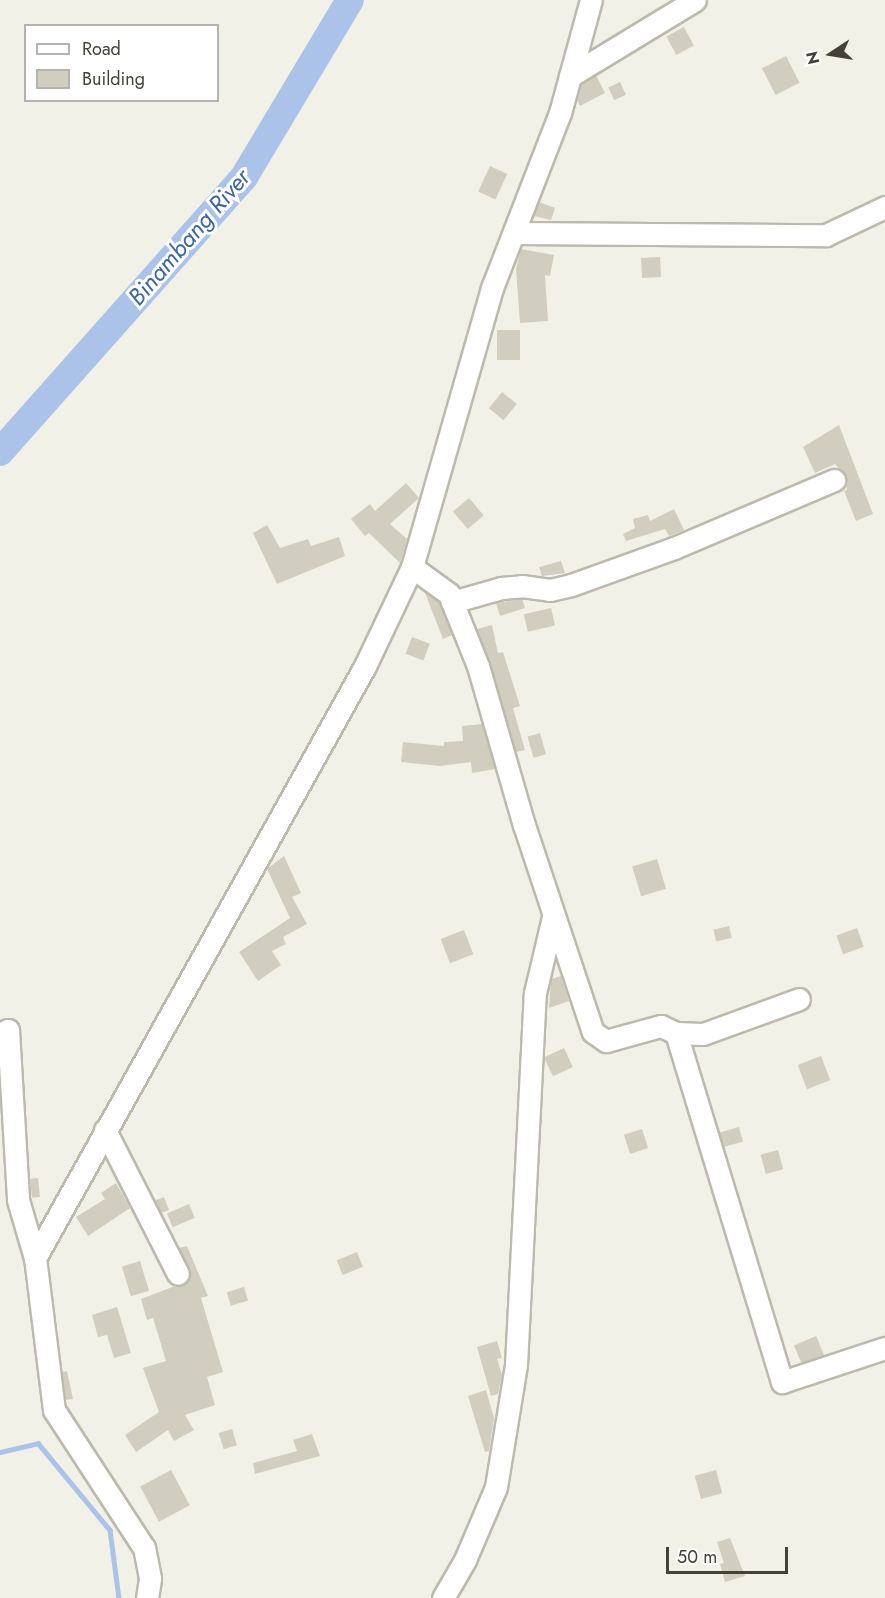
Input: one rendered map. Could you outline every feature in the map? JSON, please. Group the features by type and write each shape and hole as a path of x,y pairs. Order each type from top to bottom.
{"street":[{"path":"35,1258 360,676 412,567 492,288 560,113 591,0"},
{"path":"570,76 695,0"},
{"path":"514,233 826,235 885,207"},
{"path":"452,602 501,588 522,586 550,590 571,585 674,548 834,480"},
{"path":"412,567 449,594 478,666 553,917 593,1032 606,1041 661,1026 676,1033 703,1034 799,999"},
{"path":"443,1598 465,1560 498,1476 516,1365 535,993 553,917"},
{"path":"0,1034 8,1030 18,1200 35,1258 54,1410 144,1548 150,1578 147,1598"},
{"path":"676,1033 782,1382 885,1348"},
{"path":"105,1130 178,1274"}],"building":[{"path":"684,27 694,46 676,55 666,36"},
{"path":"786,56 800,83 776,95 762,68"},
{"path":"596,75 605,93 580,106 577,100 581,84"},
{"path":"620,82 626,95 614,100 608,87"},
{"path":"490,166 507,174 495,199 478,191"},
{"path":"539,202 555,208 551,220 534,216"},
{"path":"521,249 554,255 550,276 545,275 548,321 520,323 516,269"},
{"path":"660,257 661,277 642,278 641,258"},
{"path":"497,330 520,330 520,360 497,360"},
{"path":"502,392 517,404 504,420 489,408"},
{"path":"839,425 873,514 856,521 844,491 847,490 845,475 835,464 815,473 803,447"},
{"path":"406,483 419,498 390,524 407,539 400,563 369,533 365,536 351,519 370,504 375,511"},
{"path":"469,498 484,516 468,529 453,511"},
{"path":"674,509 684,530 669,536 665,529 626,541 623,534 635,528 633,519 648,515 650,521"},
{"path":"267,525 280,548 308,539 311,546 339,537 345,556 277,584 253,533"},
{"path":"561,561 565,573 542,576 539,567"},
{"path":"425,593 439,602 452,635 443,639"},
{"path":"522,599 525,608 500,616 496,603"},
{"path":"551,608 555,626 528,632 524,614"},
{"path":"492,625 498,653 503,652 520,706 513,708 525,750 516,752 477,629"},
{"path":"412,637 430,644 423,661 406,654"},
{"path":"482,724 495,769 472,773 471,762 440,766 401,762 403,742 444,746 444,742 463,741 462,726"},
{"path":"540,733 546,754 534,758 528,737"},
{"path":"284,856 301,893 292,897 307,924 283,937 286,944 272,951 281,965 258,981 239,952 290,918 267,869"},
{"path":"657,859 666,889 641,896 632,867"},
{"path":"729,926 732,938 716,942 713,930"},
{"path":"857,928 864,947 843,954 836,936"},
{"path":"464,930 473,954 450,963 441,939"},
{"path":"561,976 569,1001 549,1008 551,979"},
{"path":"564,1048 573,1067 553,1076 544,1057"},
{"path":"821,1056 830,1080 807,1089 798,1065"},
{"path":"739,1127 743,1141 724,1147 720,1133"},
{"path":"642,1129 648,1148 630,1154 624,1135"},
{"path":"778,1150 783,1169 766,1174 761,1155"},
{"path":"38,1178 40,1197 32,1198 30,1179"},
{"path":"116,1183 130,1208 88,1236 76,1217 105,1199 101,1193"},
{"path":"164,1197 169,1210 161,1213 156,1200"},
{"path":"189,1204 195,1218 173,1227 167,1213"},
{"path":"187,1246 208,1296 201,1298 223,1372 207,1377 215,1405 185,1415 194,1430 174,1441 168,1430 136,1452 125,1435 159,1412 143,1368 166,1361 153,1318 147,1320 141,1299 188,1281 190,1269 179,1248"},
{"path":"357,1252 363,1267 343,1275 337,1260"},
{"path":"140,1261 149,1291 131,1296 122,1267"},
{"path":"244,1287 248,1300 231,1306 227,1292"},
{"path":"117,1307 131,1353 114,1358 107,1335 98,1337 92,1315"},
{"path":"816,1336 824,1355 802,1365 794,1345"},
{"path":"497,1341 502,1358 497,1359 502,1375 498,1394 491,1396 477,1347"},
{"path":"67,1371 73,1399 66,1400 62,1372"},
{"path":"486,1390 494,1418 489,1451 485,1452 468,1396"},
{"path":"232,1429 237,1445 224,1449 219,1433"},
{"path":"312,1434 320,1456 255,1474 253,1463 297,1451 293,1440"},
{"path":"171,1470 190,1505 159,1522 140,1486"},
{"path":"716,1470 722,1493 701,1499 695,1476"},
{"path":"730,1538 745,1576 725,1582 720,1564 724,1563 717,1542"}],"waterway":[{"name":"Binambang River","path":"0,452 244,177 350,0"},
{"path":"0,1452 38,1443 110,1530 119,1598"}]}
